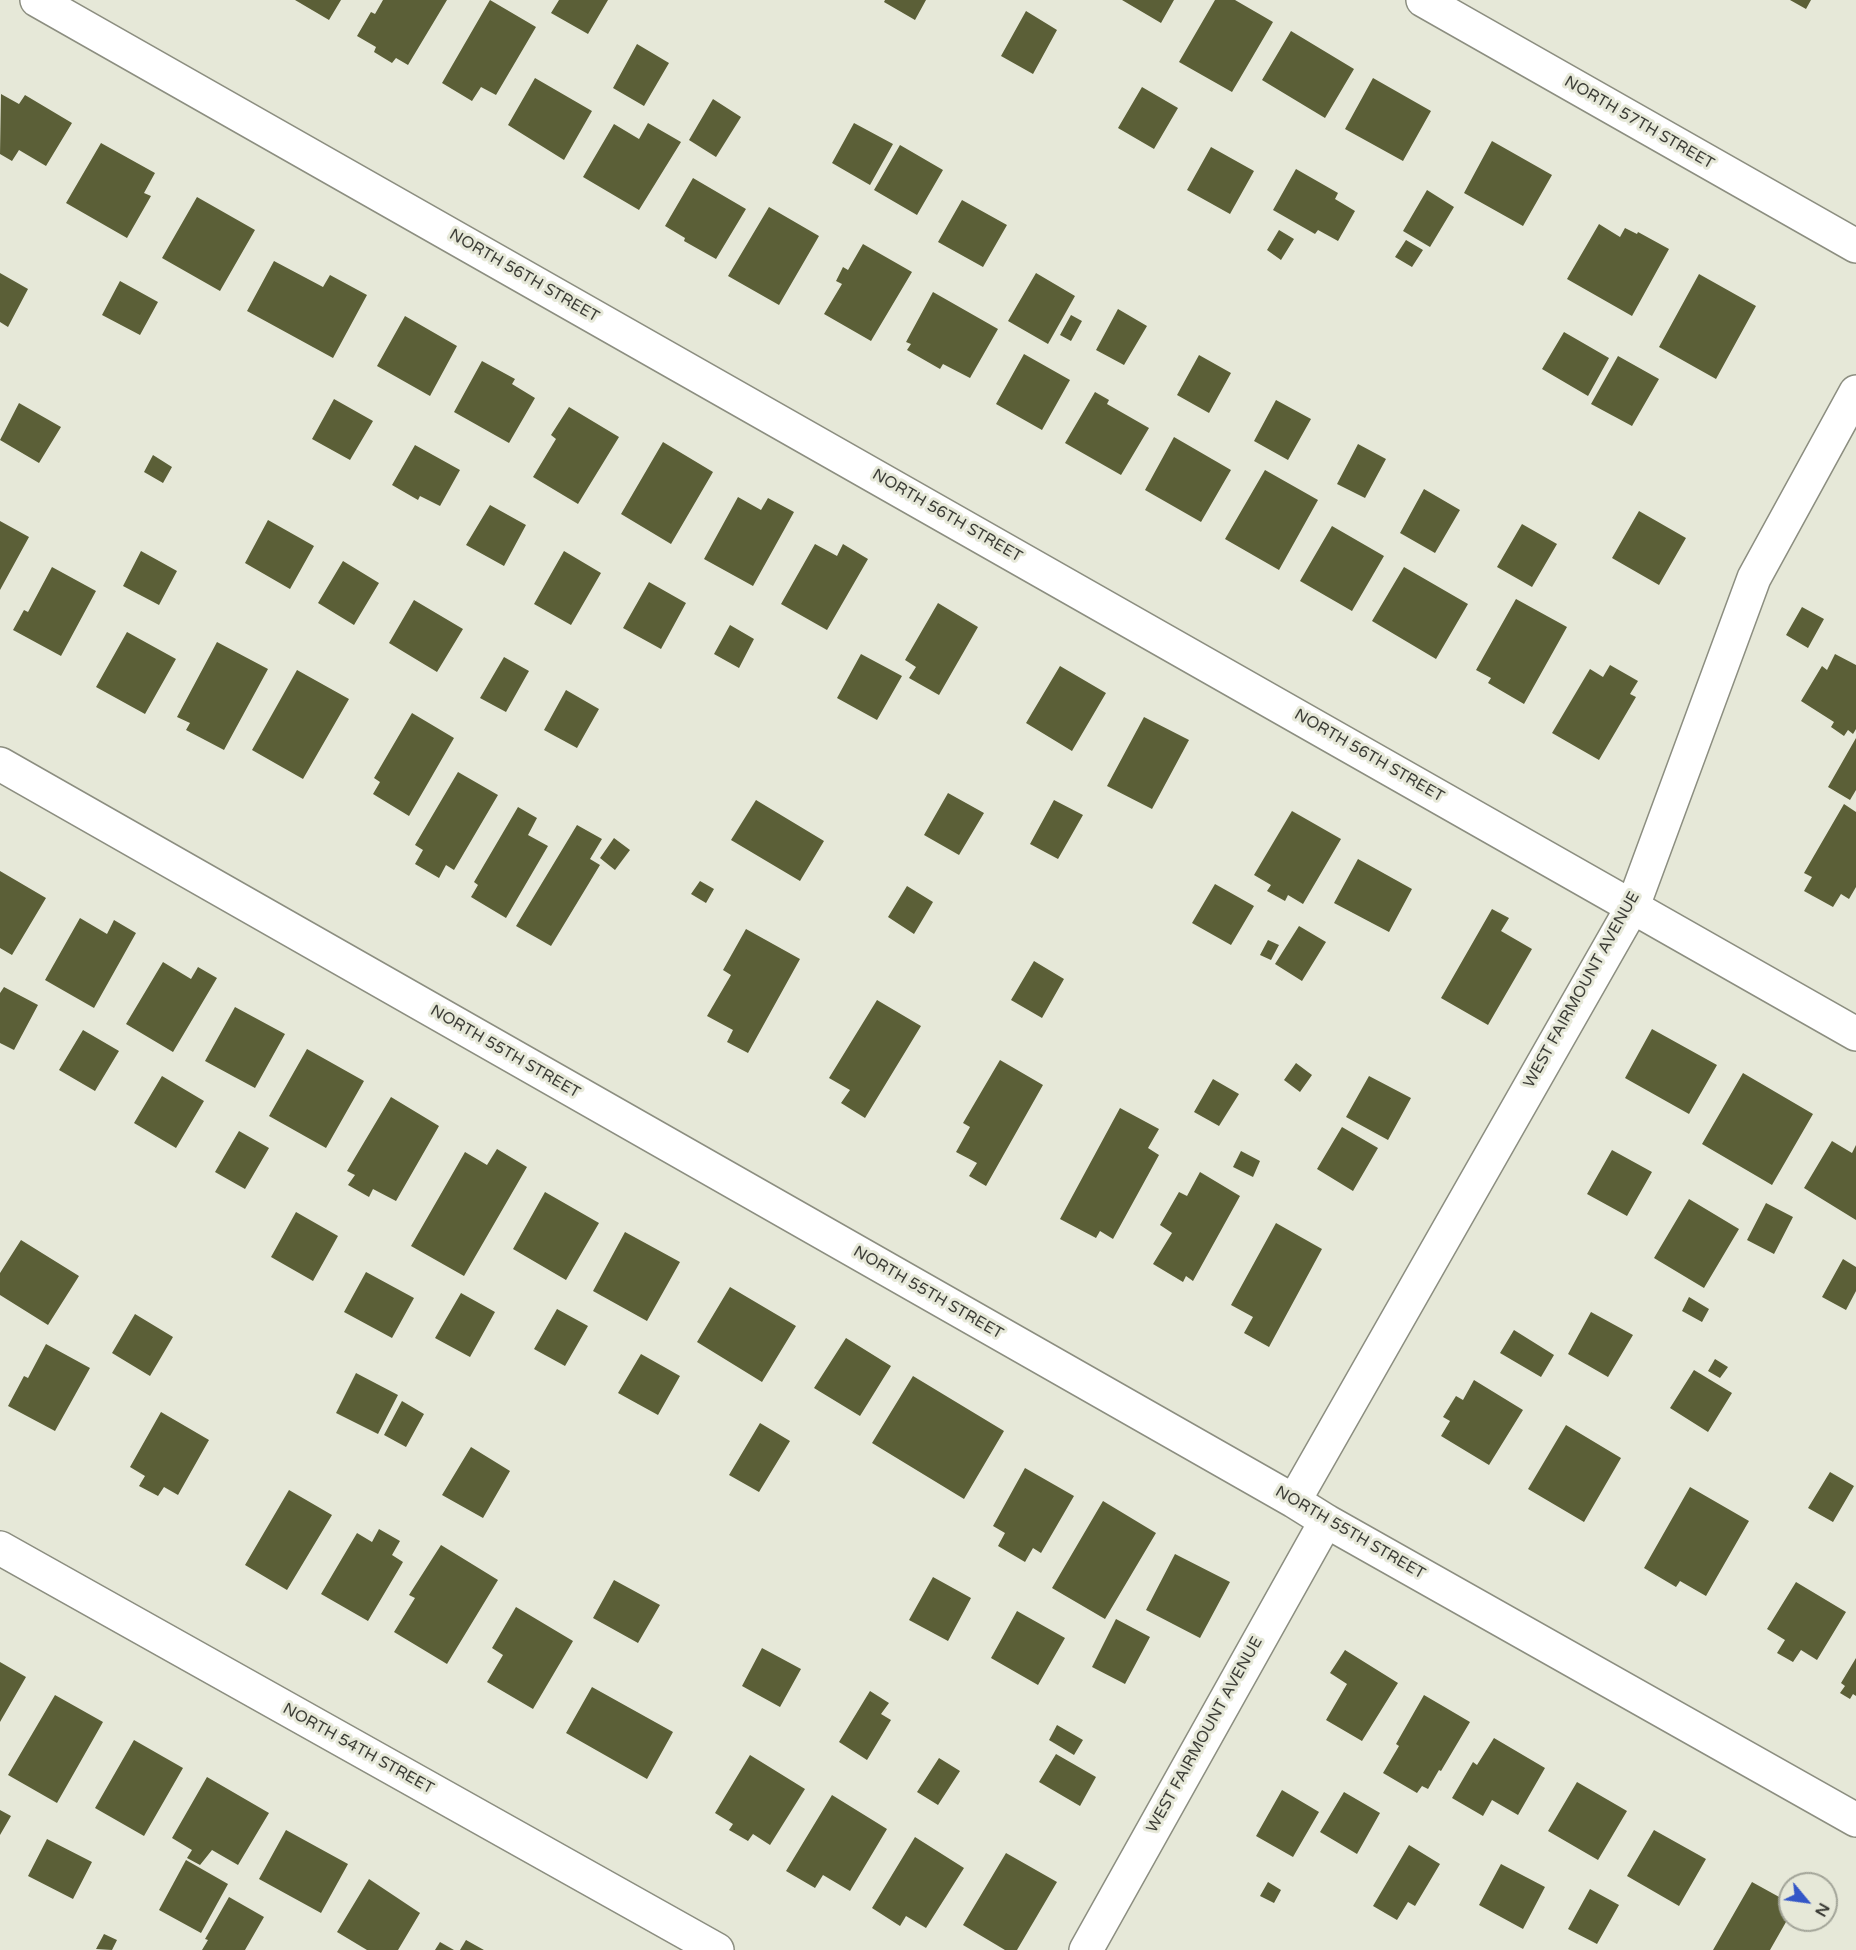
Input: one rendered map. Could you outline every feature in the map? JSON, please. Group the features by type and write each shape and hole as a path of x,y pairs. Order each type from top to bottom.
{"street":[{"name":"NORTH 56TH STREET","path":"37,0 1856,1034"},
{"name":"NORTH 57TH STREET","path":"1423,0 1856,246"},
{"name":"WEST FAIRMOUNT AVENUE","path":"1294,1501 1633,906 1754,578 1856,392"},
{"name":"NORTH 55TH STREET","path":"0,764 1326,1521 1856,1820"},
{"name":"WEST FAIRMOUNT AVENUE","path":"1086,1950 1326,1521"},
{"name":"NORTH 54TH STREET","path":"0,1548 717,1950"}],"building":[{"path":"295,0 341,0 329,20"},
{"path":"383,0 447,0 408,65 396,58 392,63 374,52 376,47 357,36 371,12 375,14"},
{"path":"490,0 536,27 496,95 481,87 472,101 442,83"},
{"path":"559,0 608,0 588,34 551,13"},
{"path":"885,0 926,0 915,20 884,2"},
{"path":"1122,0 1174,0 1161,23"},
{"path":"1215,0 1235,0 1273,22 1232,92 1179,62"},
{"path":"1790,0 1811,0 1806,9"},
{"path":"1026,11 1057,30 1033,74 1001,56"},
{"path":"1291,31 1354,69 1325,118 1262,80"},
{"path":"637,44 669,63 644,106 613,88"},
{"path":"535,78 592,111 564,160 508,125"},
{"path":"1373,78 1431,111 1403,161 1345,129"},
{"path":"1142,87 1178,108 1154,149 1118,128"},
{"path":"1,94 19,104 25,95 72,123 46,166 19,150 12,161 0,154"},
{"path":"713,99 741,117 716,157 689,140"},
{"path":"648,123 681,142 639,210 583,177 614,124 639,139"},
{"path":"854,123 893,144 870,185 832,163"},
{"path":"1492,141 1552,175 1523,226 1464,193"},
{"path":"101,143 155,173 144,193 151,196 127,238 66,203"},
{"path":"900,145 943,170 917,215 874,190"},
{"path":"1211,147 1254,171 1230,214 1187,190"},
{"path":"1296,169 1338,193 1335,199 1355,211 1338,241 1318,230 1315,234 1273,210"},
{"path":"693,178 746,209 716,259 684,241 685,238 665,226"},
{"path":"1427,190 1454,207 1430,247 1403,231"},
{"path":"197,197 255,230 220,291 162,258"},
{"path":"962,200 1007,225 983,267 938,242"},
{"path":"769,207 819,236 779,305 728,276"},
{"path":"1599,224 1620,237 1625,228 1637,234 1638,232 1669,249 1632,316 1567,279"},
{"path":"1279,230 1294,239 1281,260 1267,250"},
{"path":"1406,240 1423,250 1412,267 1395,257"},
{"path":"863,244 912,272 871,341 824,314 842,284 836,281 843,267 848,270"},
{"path":"274,261 323,287 330,275 367,295 333,358 247,311"},
{"path":"0,273 28,289 8,327 0,322"},
{"path":"1036,273 1075,296 1048,344 1008,321"},
{"path":"1699,274 1756,306 1716,379 1659,347"},
{"path":"120,281 158,302 140,335 102,315"},
{"path":"933,292 998,329 970,378 943,364 940,369 907,350 911,344 906,342"},
{"path":"1118,309 1147,326 1124,365 1096,350"},
{"path":"1071,315 1082,321 1071,341 1060,335"},
{"path":"405,316 457,346 430,396 377,366"},
{"path":"1564,332 1609,358 1588,396 1542,369"},
{"path":"1024,354 1070,380 1042,430 996,404"},
{"path":"1199,355 1231,373 1209,413 1177,395"},
{"path":"1618,356 1659,379 1632,426 1591,404"},
{"path":"482,361 515,379 512,384 535,398 509,443 454,412"},
{"path":"1095,392 1109,400 1107,404 1149,428 1121,475 1065,443"},
{"path":"334,399 373,421 350,460 312,439"},
{"path":"1276,400 1311,419 1288,460 1254,441"},
{"path":"19,403 61,427 39,463 0,440"},
{"path":"569,407 619,437 578,504 533,477 556,439 551,435"},
{"path":"1174,437 1231,470 1201,522 1145,490"},
{"path":"663,442 713,472 671,544 621,514"},
{"path":"1358,444 1386,459 1365,498 1337,484"},
{"path":"415,445 460,470 440,506 420,496 418,500 392,485"},
{"path":"153,455 172,467 163,483 144,472"},
{"path":"1265,470 1318,500 1279,570 1225,539"},
{"path":"1424,489 1460,510 1435,553 1400,533"},
{"path":"738,497 761,510 768,498 794,512 753,586 704,559"},
{"path":"490,505 526,525 504,566 466,545"},
{"path":"1639,511 1686,538 1659,585 1612,558"},
{"path":"268,520 314,546 290,589 245,563"},
{"path":"0,521 29,537 0,590"},
{"path":"1522,524 1557,544 1532,587 1497,567"},
{"path":"1332,526 1384,556 1352,611 1300,581"},
{"path":"815,544 837,556 843,544 868,559 827,630 781,604"},
{"path":"141,551 177,571 159,605 123,586"},
{"path":"564,551 601,573 571,625 534,604"},
{"path":"343,561 379,583 354,625 318,603"},
{"path":"52,567 96,591 61,656 13,630 24,610 28,612"},
{"path":"1404,567 1468,604 1436,659 1372,621"},
{"path":"649,582 686,603 661,649 623,628"},
{"path":"1516,599 1567,627 1524,704 1488,683 1491,678 1476,670"},
{"path":"414,600 463,629 437,672 389,643"},
{"path":"938,603 978,627 939,695 909,678 916,667 905,660"},
{"path":"1802,607 1824,619 1808,648 1786,635"},
{"path":"730,625 754,639 739,668 714,654"},
{"path":"127,632 176,659 145,714 96,687"},
{"path":"217,642 268,669 224,750 186,730 190,723 177,717"},
{"path":"861,654 902,676 877,720 837,698"},
{"path":"1835,654 1856,665 1856,729 1853,734 1848,730 1844,736 1831,727 1834,722 1801,701 1822,666 1827,670"},
{"path":"504,657 529,671 506,712 480,698"},
{"path":"1610,665 1638,681 1630,694 1636,697 1599,760 1552,733 1590,669 1603,677"},
{"path":"1060,666 1106,693 1072,751 1026,723"},
{"path":"297,670 349,699 303,779 252,750"},
{"path":"566,690 599,709 577,748 544,730"},
{"path":"412,713 454,738 409,816 373,794 380,782 374,778"},
{"path":"1144,717 1189,740 1152,809 1107,786"},
{"path":"1856,738 1856,790 1850,800 1828,787"},
{"path":"458,772 498,795 454,870 446,865 439,878 415,864 423,850 415,845"},
{"path":"948,793 984,813 959,855 924,835"},
{"path":"756,800 824,841 800,881 731,840"},
{"path":"1054,800 1083,815 1058,859 1030,844"},
{"path":"1844,804 1856,812 1856,887 1849,899 1841,894 1833,907 1804,891 1812,877 1804,873"},
{"path":"518,807 537,818 528,835 548,846 506,918 471,897 478,885 474,882"},
{"path":"1292,811 1341,839 1303,904 1288,895 1285,901 1267,891 1271,885 1254,875"},
{"path":"577,825 602,839 590,859 600,865 551,946 516,926"},
{"path":"614,838 630,850 615,870 600,858"},
{"path":"1358,859 1412,889 1389,932 1334,903"},
{"path":"0,871 46,898 12,955 0,948"},
{"path":"700,881 714,889 706,903 691,894"},
{"path":"1215,884 1254,906 1231,945 1192,923"},
{"path":"907,886 933,902 914,934 888,917"},
{"path":"1492,909 1509,918 1501,931 1532,949 1488,1025 1441,998"},
{"path":"80,918 107,934 114,920 136,933 94,1008 45,980"},
{"path":"1299,926 1326,942 1302,981 1275,964"},
{"path":"746,929 800,959 748,1053 727,1042 733,1030 707,1016 731,975 723,970"},
{"path":"1268,940 1279,945 1271,960 1260,955"},
{"path":"1034,961 1064,979 1042,1018 1011,1000"},
{"path":"163,962 191,979 198,967 217,978 173,1052 126,1024"},
{"path":"4,987 38,1005 14,1050 0,1043 0,993"},
{"path":"877,1000 921,1026 865,1118 841,1103 850,1090 829,1078"},
{"path":"235,1007 285,1034 255,1088 205,1061"},
{"path":"1652,1029 1717,1065 1689,1114 1625,1078"},
{"path":"83,1030 119,1051 95,1091 59,1070"},
{"path":"307,1049 364,1081 326,1148 269,1116"},
{"path":"1000,1060 1043,1085 986,1186 969,1176 977,1163 956,1152 970,1127 963,1123"},
{"path":"1296,1063 1312,1075 1300,1092 1284,1080"},
{"path":"1743,1073 1813,1114 1772,1185 1702,1144"},
{"path":"162,1076 204,1101 176,1148 134,1123"},
{"path":"1369,1076 1411,1098 1388,1140 1346,1117"},
{"path":"1213,1079 1239,1094 1219,1126 1194,1112"},
{"path":"391,1097 439,1126 396,1201 373,1189 369,1197 348,1185 355,1175 347,1171"},
{"path":"1120,1108 1159,1129 1148,1148 1159,1155 1113,1239 1100,1231 1096,1238 1060,1219"},
{"path":"1342,1127 1378,1148 1353,1191 1317,1169"},
{"path":"239,1131 269,1148 245,1189 215,1172"},
{"path":"1832,1141 1852,1153 1856,1145 1856,1220 1804,1188"},
{"path":"497,1149 527,1167 464,1276 411,1246 465,1152 487,1165"},
{"path":"1612,1150 1652,1172 1627,1216 1587,1194"},
{"path":"1241,1151 1260,1161 1253,1177 1233,1167"},
{"path":"1200,1172 1240,1196 1193,1281 1186,1276 1183,1282 1153,1264 1172,1233 1160,1225 1179,1192 1187,1196"},
{"path":"545,1192 599,1223 566,1280 513,1249"},
{"path":"1689,1199 1739,1229 1704,1288 1654,1258"},
{"path":"1766,1203 1793,1217 1774,1254 1747,1240"},
{"path":"296,1212 338,1236 313,1281 271,1257"},
{"path":"1276,1223 1322,1249 1269,1347 1244,1333 1253,1317 1231,1305"},
{"path":"625,1232 680,1262 647,1321 593,1291"},
{"path":"21,1240 79,1276 48,1325 0,1295 0,1273"},
{"path":"1843,1259 1856,1267 1856,1291 1846,1310 1822,1297"},
{"path":"366,1272 414,1298 392,1338 344,1312"},
{"path":"730,1287 796,1326 762,1382 697,1342"},
{"path":"461,1293 495,1312 470,1357 435,1338"},
{"path":"1689,1297 1709,1309 1702,1322 1682,1311"},
{"path":"557,1309 588,1326 565,1366 534,1349"},
{"path":"1591,1312 1633,1335 1608,1377 1568,1354"},
{"path":"135,1314 173,1337 150,1376 112,1353"},
{"path":"1514,1330 1554,1355 1541,1377 1500,1353"},
{"path":"846,1338 891,1366 860,1416 814,1388"},
{"path":"46,1344 90,1368 55,1431 8,1406 24,1376 28,1378"},
{"path":"641,1354 680,1376 658,1415 618,1393"},
{"path":"1715,1359 1728,1367 1720,1378 1708,1371"},
{"path":"1694,1370 1732,1393 1708,1432 1670,1408"},
{"path":"356,1373 398,1395 378,1434 336,1413"},
{"path":"913,1376 1004,1431 964,1499 872,1443"},
{"path":"1474,1380 1523,1410 1489,1465 1441,1436 1450,1421 1443,1417 1456,1396 1463,1400"},
{"path":"402,1401 424,1414 406,1447 384,1435"},
{"path":"161,1412 209,1440 178,1495 164,1487 158,1496 139,1486 145,1476 130,1467"},
{"path":"760,1423 790,1441 759,1492 729,1475"},
{"path":"1566,1425 1621,1458 1584,1522 1528,1489"},
{"path":"471,1447 510,1471 483,1518 442,1495"},
{"path":"1025,1468 1074,1496 1041,1553 1033,1548 1025,1562 998,1546 1005,1533 993,1526"},
{"path":"1830,1472 1854,1486 1833,1522 1808,1508"},
{"path":"1690,1487 1749,1521 1706,1596 1680,1581 1676,1587 1644,1568"},
{"path":"289,1490 332,1515 287,1590 245,1565"},
{"path":"1103,1501 1156,1533 1105,1619 1052,1588"},
{"path":"379,1529 400,1541 392,1555 403,1562 368,1621 321,1594 357,1533 372,1542"},
{"path":"441,1545 498,1580 447,1664 394,1632 415,1598 409,1595"},
{"path":"1175,1554 1230,1582 1200,1638 1146,1610"},
{"path":"933,1577 971,1598 948,1641 909,1620"},
{"path":"614,1580 660,1605 638,1643 593,1618"},
{"path":"1796,1582 1846,1612 1817,1660 1801,1650 1793,1662 1777,1653 1785,1640 1767,1629"},
{"path":"516,1607 573,1641 533,1709 487,1682 503,1655 492,1648"},
{"path":"1017,1611 1065,1638 1038,1685 991,1658"},
{"path":"1116,1619 1150,1637 1125,1684 1092,1667"},
{"path":"762,1648 801,1669 780,1707 742,1686"},
{"path":"1345,1650 1398,1683 1362,1741 1326,1720 1347,1684 1330,1673"},
{"path":"1856,1658 1856,1696 1853,1694 1850,1699 1840,1693 1845,1686 1841,1683"},
{"path":"0,1662 26,1677 0,1722"},
{"path":"592,1687 673,1732 647,1779 566,1733"},
{"path":"870,1691 889,1703 881,1714 891,1720 867,1760 839,1742"},
{"path":"55,1695 103,1722 57,1803 8,1775"},
{"path":"1424,1695 1470,1722 1428,1789 1422,1786 1417,1793 1383,1773 1399,1746 1396,1744"},
{"path":"1057,1725 1083,1740 1074,1755 1049,1740"},
{"path":"1494,1738 1545,1768 1518,1815 1492,1800 1483,1816 1452,1798 1473,1762 1477,1765"},
{"path":"134,1740 183,1768 144,1836 95,1808"},
{"path":"1056,1754 1096,1777 1080,1806 1039,1782"},
{"path":"750,1755 805,1789 770,1845 753,1834 748,1841 729,1830 733,1824 715,1813"},
{"path":"939,1758 960,1771 938,1805 917,1792"},
{"path":"207,1777 269,1813 238,1865 212,1850 200,1865 187,1858 192,1850 172,1838"},
{"path":"1577,1782 1627,1811 1598,1860 1548,1831"},
{"path":"1282,1790 1319,1812 1293,1857 1256,1836"},
{"path":"1344,1792 1380,1813 1357,1854 1320,1832"},
{"path":"832,1795 887,1829 850,1891 823,1875 815,1888 786,1871"},
{"path":"0,1810 11,1816 0,1835"},
{"path":"286,1830 348,1864 321,1913 259,1879"},
{"path":"1654,1830 1706,1859 1679,1906 1627,1876"},
{"path":"915,1837 964,1868 926,1928 906,1916 900,1926 872,1908"},
{"path":"47,1839 92,1862 73,1899 28,1876"},
{"path":"1409,1845 1440,1864 1415,1906 1408,1902 1397,1920 1373,1906"},
{"path":"1006,1853 1057,1882 1017,1950 1005,1950 963,1925"},
{"path":"186,1860 228,1884 201,1933 159,1910"},
{"path":"1501,1864 1545,1887 1523,1929 1479,1905"},
{"path":"369,1879 420,1913 398,1950 367,1950 337,1932"},
{"path":"1268,1882 1281,1890 1274,1903 1260,1896"},
{"path":"1752,1882 1778,1896 1778,1932 1780,1932 1770,1950 1713,1950"},
{"path":"1590,1889 1619,1905 1597,1944 1568,1929"},
{"path":"229,1897 264,1917 245,1950 202,1950 208,1940 205,1939"},
{"path":"104,1934 117,1940 112,1950 96,1949"},
{"path":"466,1940 484,1950 460,1950"},
{"path":"440,1942 454,1950 435,1950"}]}
